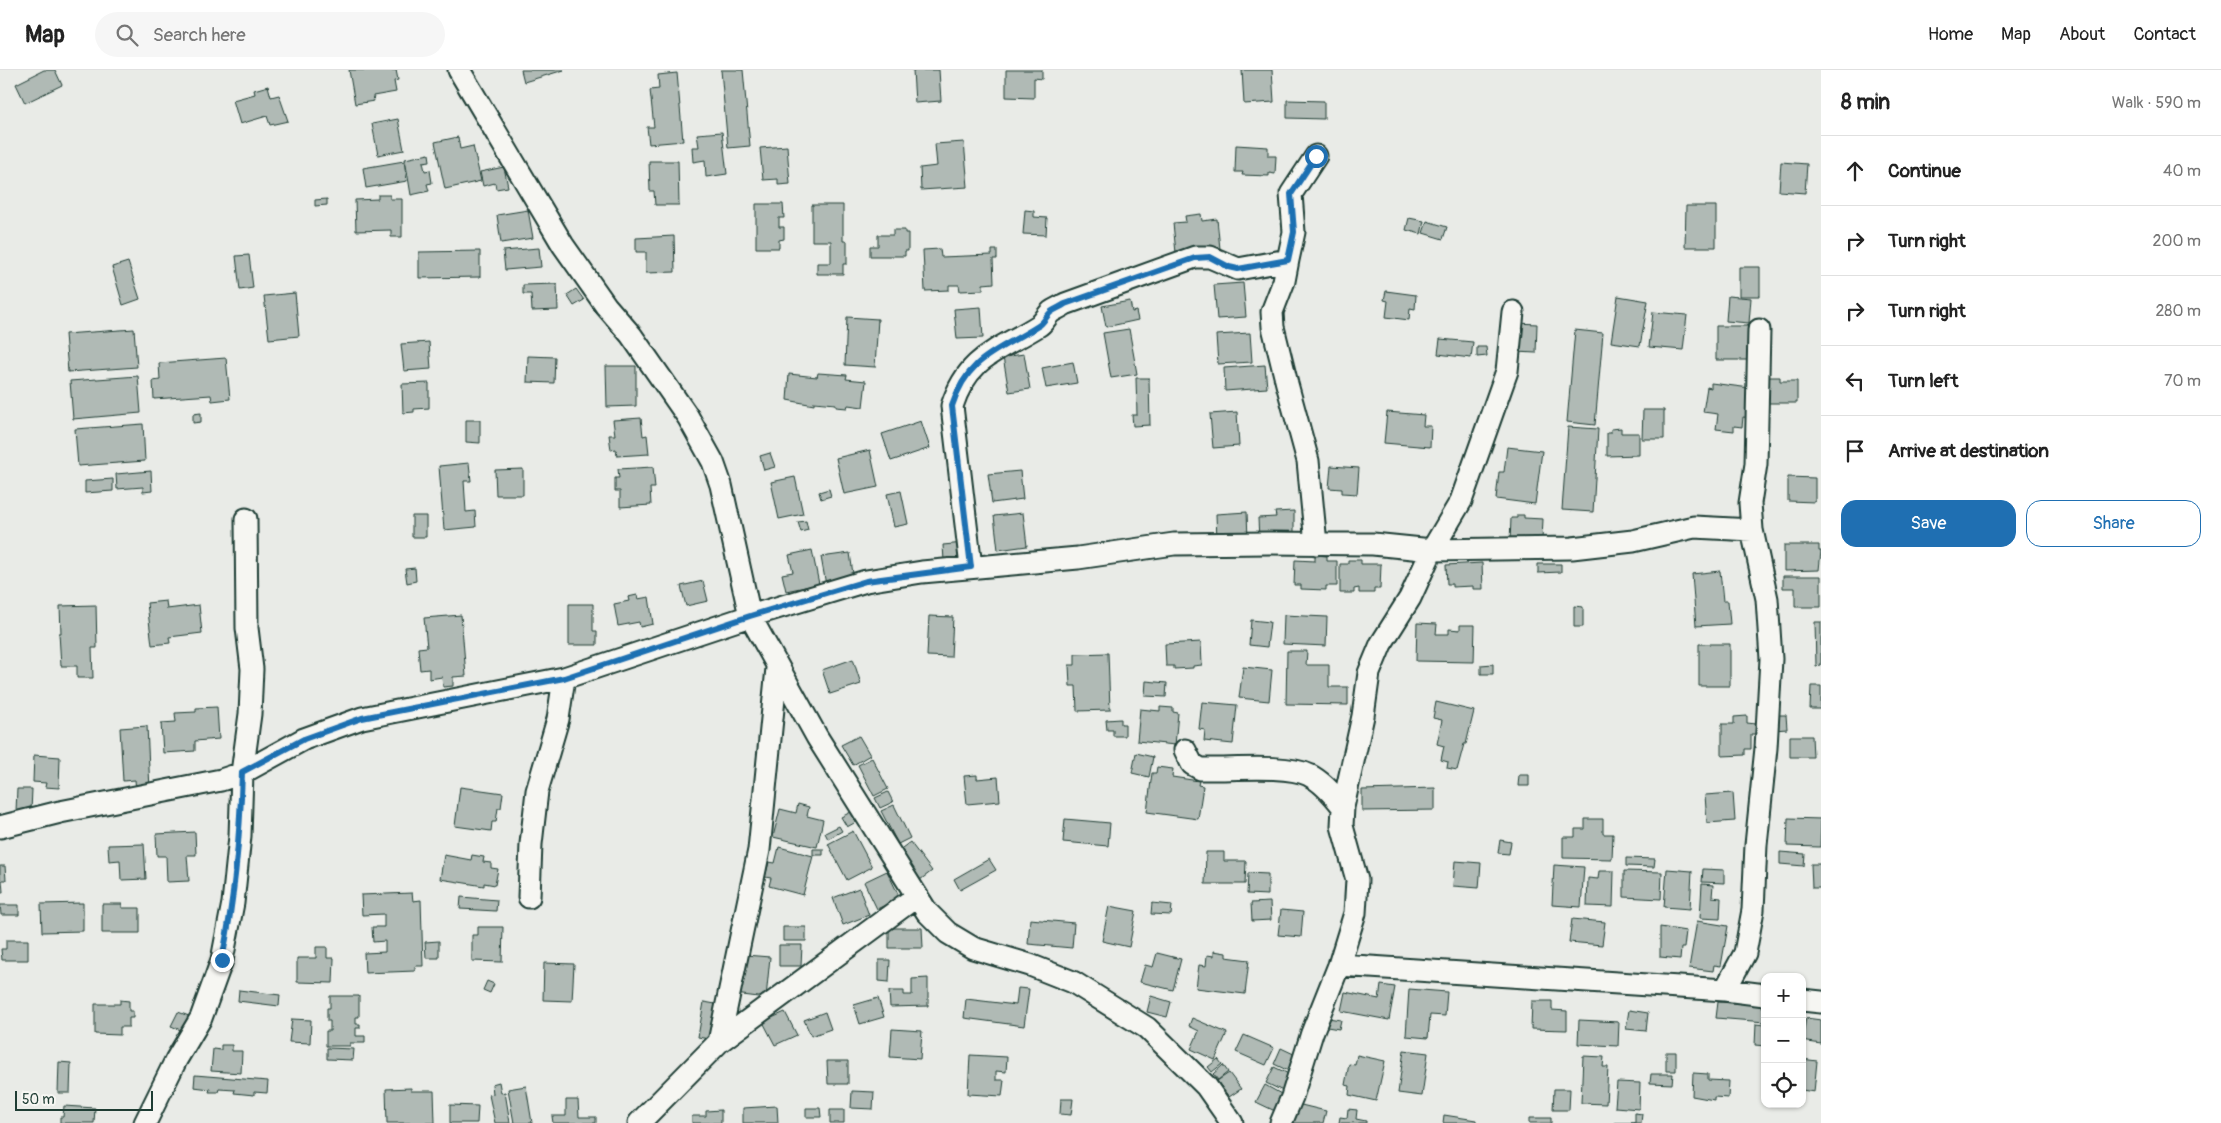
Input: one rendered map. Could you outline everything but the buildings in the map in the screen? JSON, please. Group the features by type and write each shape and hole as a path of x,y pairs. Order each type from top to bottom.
{"street":[{"path":"459,70 563,245 606,306 643,352 688,417 713,462 721,484 750,616 777,668 817,737 927,912 948,933 973,948 1030,965 1073,982 1148,1028 1206,1086 1232,1123"},
{"path":"1316,156 1291,194 1294,232 1284,281 1272,312 1282,365 1308,461 1316,544"},
{"path":"971,567 952,406 958,387 970,372 994,350 1041,325 1051,312 1065,304 1195,258 1210,257 1229,267 1238,269 1288,260"},
{"path":"1281,1123 1292,1098 1312,1033 1339,965 1355,914 1357,880 1342,826 1343,807 1363,716 1369,674 1381,644 1410,598 1432,550 1461,501 1507,371 1513,312"},
{"path":"1725,990 1745,953 1752,910 1756,845 1766,748 1771,658 1767,599 1752,530 1750,503 1756,464 1759,330"},
{"path":"145,1123 176,1060 201,1018 222,960 233,903 240,845 242,772 250,714 252,669 247,628 246,519"},
{"path":"0,827 60,812 222,780 242,772 304,739 362,718 564,678 750,616 866,581 971,567 1078,558 1174,544 1373,544 1432,550 1572,548 1633,541 1694,527 1752,530"},
{"path":"719,1042 759,850 777,668"},
{"path":"530,897 531,844 537,791 558,719 564,678"},
{"path":"1185,750 1192,764 1201,769 1290,770 1310,775 1328,789 1343,807"},
{"path":"639,1123 719,1042 917,896"},
{"path":"1339,965 1725,990 1761,994"},
{"path":"1806,1000 1821,1002"}],"route":[{"path":"222,960 233,903 240,836 242,772 304,739 362,718 564,678 750,616 866,581 922,572 971,567 952,406 958,387 970,372 994,350 1041,325 1051,312 1065,304 1195,258 1210,257 1229,267 1238,269 1288,260 1294,232 1291,194 1316,156"}]}
